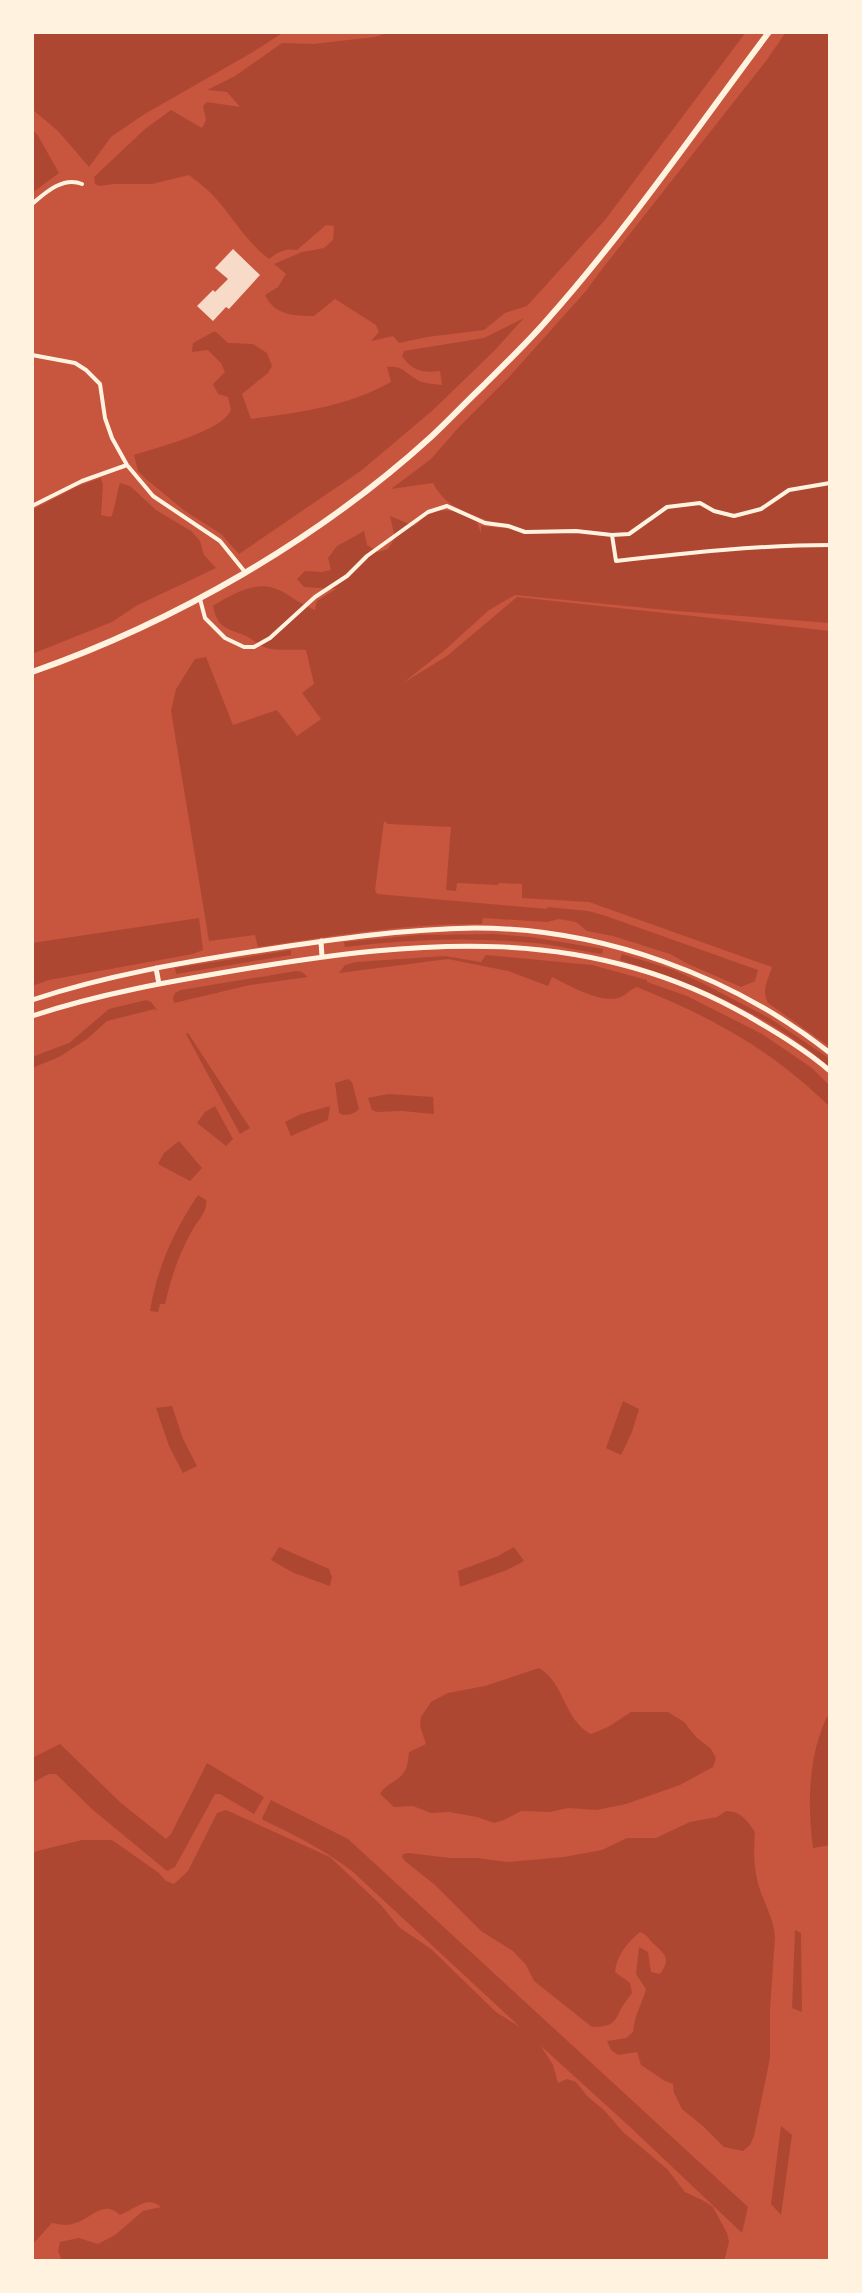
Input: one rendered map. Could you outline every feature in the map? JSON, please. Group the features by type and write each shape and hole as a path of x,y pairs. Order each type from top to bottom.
{"main road":[{"path":"32,672 72,658 200,599 357,498 431,437 528,342 594,266 769,32"},
{"path":"32,1000 156,968 321,941 382,933 465,929 520,931 563,936 650,957 700,977 779,1018 830,1053"},
{"path":"321,941 322,957"},
{"path":"32,1016 60,1006 159,984 322,957 400,948 499,946 593,956 638,967 709,995 782,1036 830,1071"},
{"path":"156,968 159,984"}],"street":[{"path":"32,204 53,187 75,181 82,184"},
{"path":"32,355 75,363 100,384 105,418 127,465 153,496 220,541 245,572"},
{"path":"32,506 82,481 127,465"},
{"path":"200,599 205,618 225,638 244,647 254,647 270,638 315,597 347,576 377,549 428,512 447,506 485,523 525,532 629,534 667,507 700,503 714,511 734,516 761,509 789,490 830,483"},
{"path":"612,535 616,561 830,545"}],"shaded area":[{"path":"32,32 284,32 111,137 89,167 58,131 32,109"},
{"path":"390,32 746,32 605,220 527,306 505,313 484,330 399,343 393,336 371,341 379,332 376,325 335,299 314,316 285,313 274,307 265,295 278,287 286,274 274,264 302,252 324,248 333,240 334,226 326,225 297,250 282,251 269,259 248,239 215,197 189,175 152,184 95,184 94,177 145,129 171,110 202,128 206,120 203,106 207,102 240,107 227,92 207,90 235,76 282,43 313,44 375,37"},
{"path":"786,32 830,32 830,623 515,595 489,610 403,683 447,656 517,597 830,631 830,1047 768,1003 765,989 772,967 589,902 522,898 522,884 457,883 456,891 446,890 451,827 388,824 384,821 377,894 588,911 758,970 755,981 741,987 670,954 587,931 576,922 559,919 547,922 483,918 482,924 398,928 258,947 255,935 209,941 171,711 176,689 195,659 206,657 233,725 277,710 297,736 321,719 302,693 314,684 306,650 267,648 222,625 213,606 237,593 264,586 273,587 315,610 317,601 336,589 304,587 297,579 305,571 331,570 328,558 337,546 364,531 367,545 378,552 388,549 395,538 390,516 414,526 433,510 454,511 476,520 481,533 481,526 503,528 447,501 433,483 391,489 431,459 586,291"},
{"path":"32,130 59,173 32,193"},
{"path":"524,318 433,410 362,470 239,554 221,534 185,511 138,471 134,455 202,432 225,418 231,410 228,397 218,394 213,384 225,372 221,363 208,350 192,352 193,343 213,332 228,343 253,344 267,353 272,366 268,373 242,394 251,419 323,407 357,397 391,382 387,367 400,368 422,382 442,385 440,371 414,368 402,356 404,351 484,338"},
{"path":"101,478 101,515 111,517 120,483 130,486 156,510 191,531 200,541 204,555 216,568 136,606 112,622 32,654 32,510"},
{"path":"199,918 203,950 32,986 32,943"},
{"path":"493,934 603,949 602,954 543,944 487,940 392,942 345,947 344,942 418,935"},
{"path":"291,950 291,955 176,974 175,968"},
{"path":"622,954 674,970 771,1019 827,1057 830,1067 807,1048 757,1016 704,990 620,960"},
{"path":"486,955 592,965 647,980 687,996 762,1034 812,1068 830,1086 830,1107 785,1068 740,1037 637,987 621,997 605,998 552,977 548,986 508,971 448,959 339,973 345,965 356,962 445,956 481,962"},
{"path":"296,971 308,977 250,985 174,1003 175,993 181,990"},
{"path":"146,1000 158,1011 155,1009 107,1021 59,1057 32,1068 32,1057 69,1043 109,1009"},
{"path":"186,1034 250,1128 240,1134"},
{"path":"348,1079 352,1082 359,1109 344,1115 339,1113 335,1083"},
{"path":"388,1094 433,1097 434,1114 372,1110 368,1098"},
{"path":"215,1106 233,1139 226,1146 197,1123 205,1112"},
{"path":"330,1106 328,1120 291,1136 285,1122"},
{"path":"179,1141 202,1168 190,1181 158,1164 164,1153"},
{"path":"198,1195 206,1200 204,1211 180,1256 165,1304 160,1304 158,1312 150,1311 167,1251"},
{"path":"623,1401 639,1409 621,1455 606,1448"},
{"path":"172,1406 183,1439 197,1466 183,1473 169,1446 156,1408"},
{"path":"279,1547 329,1569 332,1577 330,1586 294,1573 271,1560"},
{"path":"514,1547 524,1561 460,1587 458,1571"},
{"path":"539,1668 554,1683 575,1720 591,1734 631,1712 668,1712 684,1722 711,1749 716,1758 713,1767 680,1785 626,1804 597,1810 521,1811 494,1823 449,1812 431,1813 413,1806 394,1807 380,1794 404,1772 409,1752 426,1744 420,1726 421,1717 431,1702 448,1693 485,1686"},
{"path":"830,1711 830,1845 813,1848 810,1813 813,1760"},
{"path":"60,1744 121,1803 166,1839 207,1763 264,1797 254,1814 215,1794 175,1867 167,1871 93,1810 56,1774 49,1774 32,1783 32,1758"},
{"path":"271,1800 348,1839 748,2207 742,2233 541,2046 553,2065 558,2083 567,2079 576,2082 623,2132 667,2169 685,2192 713,2207 729,2242 724,2261 62,2261 58,2251 60,2242 79,2238 98,2244 115,2235 143,2211 161,2207 151,2202 120,2215 114,2210 102,2209 72,2224 52,2223 32,2245 32,1854 37,1851 82,1840 112,1840 174,1884 188,1871 217,1813 226,1810 330,1857 380,1904 399,1927 431,1949 496,2012 520,2027 352,1871 309,1843 263,1820"},
{"path":"726,1811 743,1817 755,1832 756,1875 775,1937 770,2058 754,2136 743,2151 724,2147 682,2109 673,2084 641,2065 637,2052 618,2055 611,2050 607,2041 626,2038 633,2032 646,1989 636,1974 639,1947 648,1952 651,1972 660,1974 666,1962 664,1955 647,1937 640,1932 623,1950 616,1966 615,1972 630,1983 632,1993 613,2022 592,2027 534,1981 526,1965 513,1951 481,1931 402,1857 409,1853 507,1862 564,1857 602,1850 627,1838 656,1838 690,1822 717,1817"},
{"path":"795,1930 801,1933 802,2012 792,2008"},
{"path":"781,2126 792,2135 781,2215 771,2204"}],"building":[{"path":"233,249 260,275 229,309 226,307 213,321 197,306 228,279 215,268"}]}
